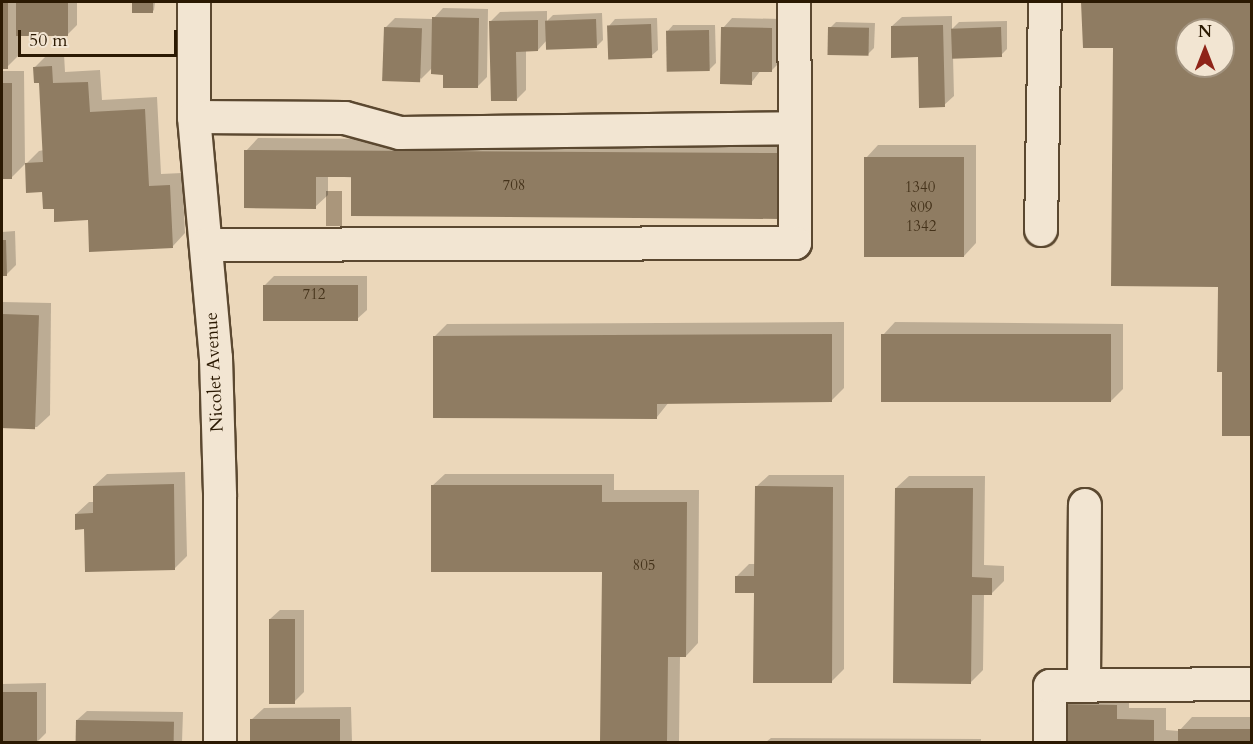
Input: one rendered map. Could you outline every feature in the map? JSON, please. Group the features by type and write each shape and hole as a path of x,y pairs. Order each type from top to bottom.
{"street":[{"name":"Nicolet Avenue","path":"194,2 194,117 216,358 220,496 220,742"},
{"path":"206,245 795,243 794,2"},
{"path":"1041,230 1045,2"},
{"path":"194,117 345,118 400,133 795,128"},
{"path":"1084,686 1085,505"},
{"path":"1050,742 1050,686 1251,684"}],"shaded area":[{"path":"326,191 342,191 342,226 326,226"}],"building":[{"path":"2,2 8,2 8,69 2,69"},
{"path":"16,2 68,2 68,36 16,36"},
{"path":"132,2 153,2 153,13 132,13"},
{"path":"1081,2 1252,2 1252,436 1222,436 1222,372 1217,372 1218,287 1111,286 1113,48 1083,48"},
{"path":"432,17 479,18 478,88 443,88 443,75 431,74"},
{"path":"596,19 597,48 546,50 545,21"},
{"path":"538,20 538,51 516,52 517,101 491,101 489,21"},
{"path":"651,24 652,58 608,60 607,26"},
{"path":"943,25 945,107 919,108 918,57 891,58 891,26"},
{"path":"384,27 422,28 420,82 382,81"},
{"path":"721,27 772,28 772,72 752,72 752,85 720,84"},
{"path":"828,27 869,28 869,56 828,55"},
{"path":"1001,27 1002,57 952,59 951,29"},
{"path":"709,30 710,71 667,72 666,31"},
{"path":"52,66 53,83 88,82 90,112 145,109 149,186 170,185 173,248 89,252 88,220 54,222 54,209 43,209 42,192 26,193 25,163 43,162 39,83 34,83 33,67"},
{"path":"2,83 12,83 12,179 2,179"},
{"path":"244,150 781,153 781,219 351,216 351,177 316,177 316,209 244,208"},
{"path":"864,157 964,157 964,257 864,257"},
{"path":"2,240 6,240 7,276 2,276"},
{"path":"263,285 358,285 358,321 263,321"},
{"path":"2,314 39,315 35,429 2,428"},
{"path":"832,334 832,402 657,404 657,419 433,418 433,336"},
{"path":"881,334 1111,334 1111,402 881,402"},
{"path":"174,484 175,570 85,572 84,529 75,530 75,514 93,513 93,486"},
{"path":"431,485 602,485 602,502 687,502 686,657 668,657 667,742 600,742 602,572 431,572"},
{"path":"755,486 833,487 832,683 753,683 754,593 735,593 735,576 754,576"},
{"path":"895,488 973,488 972,577 992,578 992,595 972,595 971,684 893,683"},
{"path":"269,619 295,619 295,704 269,704"},
{"path":"2,692 37,692 37,742 2,742"},
{"path":"1056,704 1117,705 1117,719 1154,720 1154,742 1055,742"},
{"path":"250,719 340,719 340,742 250,742"},
{"path":"76,720 174,722 174,742 76,742"},
{"path":"1178,729 1252,729 1252,742 1178,742"}]}
